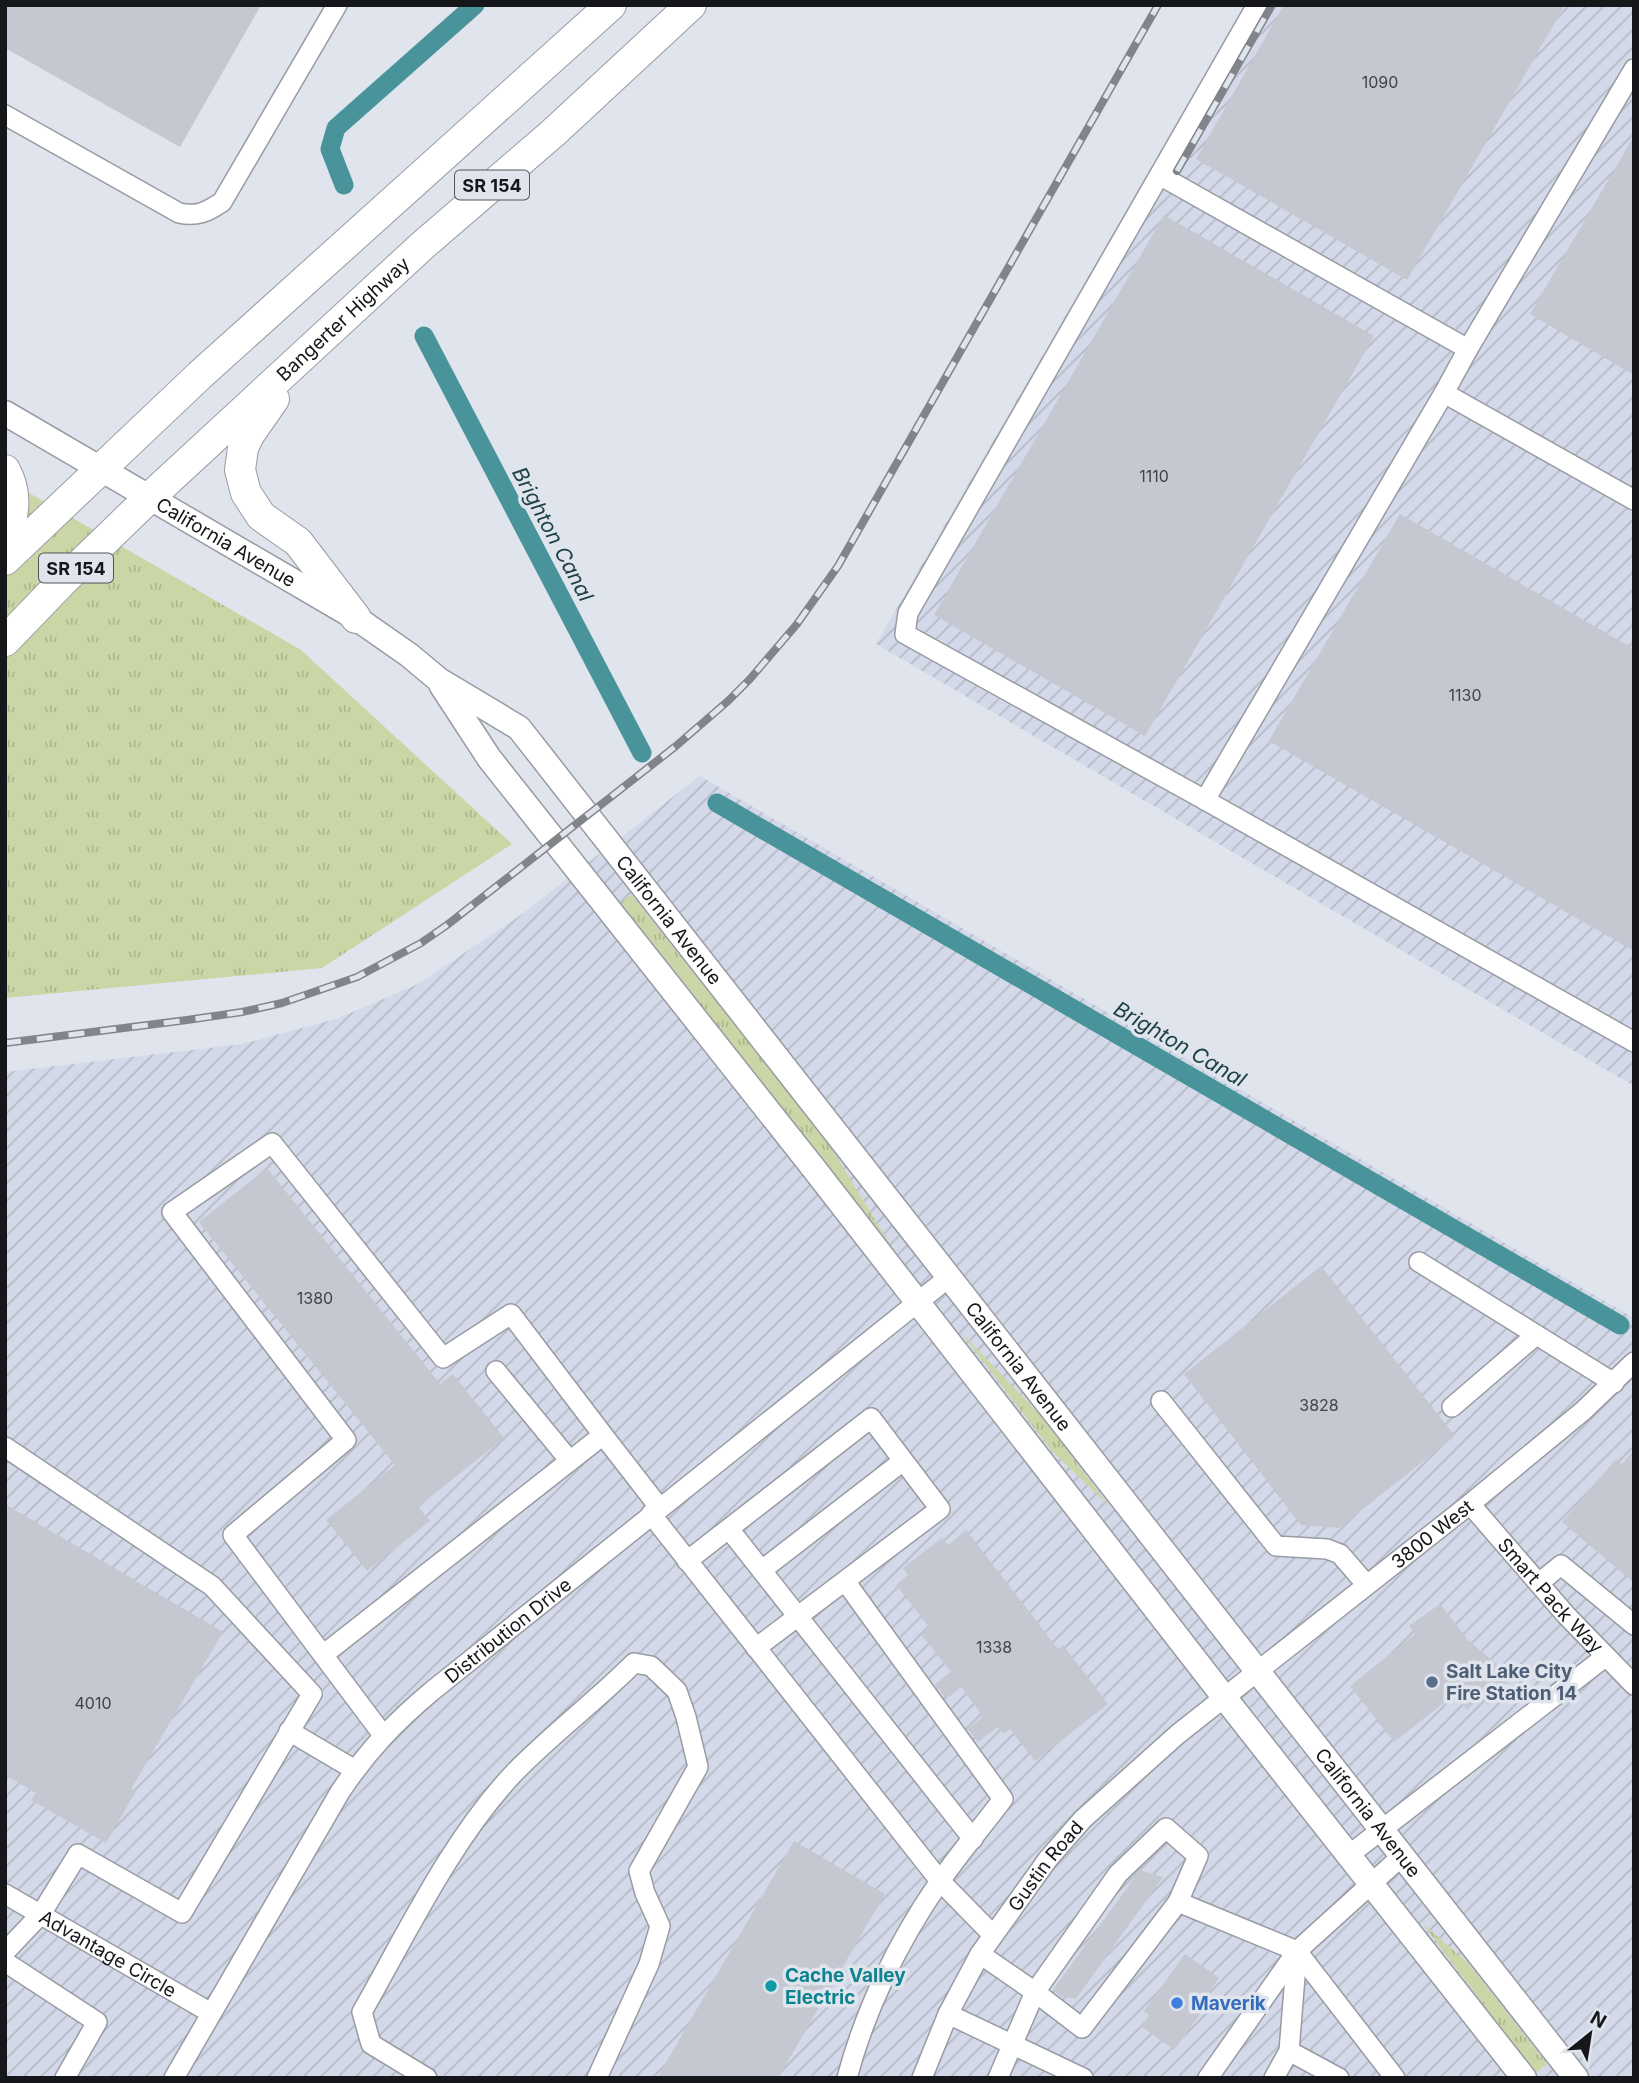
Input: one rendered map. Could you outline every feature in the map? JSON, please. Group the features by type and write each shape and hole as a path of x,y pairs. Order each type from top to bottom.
{"highway":[{"name":"SR 154","path":"5,560 296,288 611,5"},
{"name":"Bangerter Highway","path":"5,641 150,497 423,245 553,132 691,5"},
{"path":"293,365 266,413 246,441 240,462 243,485 255,510 267,522 298,542 356,618"},
{"path":"5,470 14,498 5,537"}],"main road":[{"name":"California Avenue","path":"5,413 356,618 439,680 519,727 1576,2078"},
{"name":"California Avenue","path":"439,680 489,758 1524,2078"}],"street":[{"path":"5,115 179,213 206,213 222,202 337,5"},
{"path":"1257,5 908,613 905,634 1634,1042"},
{"path":"1205,800 1634,69"},
{"path":"1161,176 1468,349"},
{"path":"1444,393 1634,500"},
{"path":"383,1735 233,1535 346,1440 172,1212 272,1143 443,1359 511,1314 603,1435 687,1561 940,1881 993,1935"},
{"path":"1419,1262 1614,1383"},
{"name":"Distribution Drive","path":"176,2077 355,1770 383,1735 432,1691 948,1278"},
{"path":"1452,1407 1536,1335"},
{"name":"3800 West","path":"1224,1697 1470,1504 1583,1411 1634,1363"},
{"path":"496,1371 570,1461"},
{"path":"1161,1401 1276,1546 1327,1549 1340,1554 1366,1584"},
{"path":"687,1561 871,1418 940,1509 756,1648"},
{"path":"323,1655 603,1435"},
{"path":"5,1447 212,1586 312,1694 182,1913 78,1854 41,1914 5,1952"},
{"path":"762,1570 903,1461"},
{"name":"Smart Pack Way","path":"1470,1504 1605,1657 1634,1685"},
{"path":"729,1529 973,1839"},
{"path":"1539,1583 1561,1565 1634,1625"},
{"path":"845,1581 1003,1799 924,1905 881,1985 846,2078"},
{"path":"1349,1855 1605,1657"},
{"path":"427,2078 371,2044 362,2012 460,1840 514,1772 634,1663 651,1666 677,1691 698,1767 639,1871 645,1893 660,1926 649,1964 597,2078"},
{"name":"Gustin Road","path":"922,2078 948,2014 980,1954 1048,1859 1083,1819 1178,1734 1224,1697"},
{"path":"289,1731 355,1770"},
{"path":"980,1954 1035,1992 1082,2028 1178,1902 1198,1856 1166,1828 1118,1874 1035,1992 998,2078"},
{"path":"1208,2078 1297,1951 1402,1856"},
{"name":"Advantage Circle","path":"5,1894 211,2013"},
{"path":"1178,1902 1297,1951 1395,2078"},
{"path":"1274,2078 1289,2051 1297,1951"},
{"path":"5,1962 97,2022 65,2078"},
{"path":"948,2014 1083,2078"},
{"path":"1289,2051 1339,2078"}],"shaded area":[{"path":"1245,5 1634,5 1634,1086 876,644"},
{"path":"700,776 1634,1318 1634,2078 5,2078 5,1072 243,1044 339,1018 418,984 518,917"}],"green space":[{"path":"5,479 301,650 512,844 322,968 5,998"},
{"path":"631,894 828,1143 893,1249 621,903"},
{"path":"959,1330 1041,1416 1109,1506 1052,1451"},
{"path":"1423,1924 1467,1962 1547,2064 1535,2073"}],"building":[{"path":"5,5 261,5 180,147 5,48"},
{"path":"1284,5 1565,5 1407,280 1196,159"},
{"path":"1634,136 1634,375 1530,314"},
{"path":"1164,215 1374,336 1145,736 934,615"},
{"path":"1400,514 1634,649 1634,951 1269,741"},
{"path":"267,1168 440,1384 453,1374 504,1438 418,1507 430,1521 367,1571 326,1520 395,1465 199,1222"},
{"path":"1321,1266 1455,1436 1339,1528 1301,1525 1184,1374"},
{"path":"1634,1450 1634,1583 1562,1522 1616,1459 1622,1464"},
{"path":"5,1504 223,1632 131,1789 136,1791 106,1843 31,1800 36,1793 5,1775"},
{"path":"966,1530 1058,1649 1063,1645 1108,1704 1035,1761 1010,1729 1003,1734 998,1727 978,1742 968,1729 983,1716 961,1687 946,1699 935,1684 951,1672 921,1634 930,1628 896,1585 908,1575 903,1568 942,1538 948,1545"},
{"name":"Salt Lake City Fire Station 14","path":"1440,1604 1468,1640 1512,1677 1488,1704 1479,1698 1467,1710 1455,1694 1394,1742 1350,1686 1415,1634 1409,1626"},
{"name":"Cache Valley Electric","path":"794,1841 885,1894 778,2078 657,2078"},
{"path":"1140,1870 1163,1877 1076,1999 1060,1996 1053,1990"},
{"name":"Maverik","path":"1185,1954 1219,1978 1202,2001 1207,2005 1174,2050 1141,2026 1149,2015 1144,2011"}],"waterway":[{"name":"Brighton Canal","path":"344,185 330,149 336,128 475,5"},
{"name":"Brighton Canal","path":"424,336 642,753"},
{"name":"Brighton Canal","path":"717,803 1620,1325"}],"railway":[{"path":"5,1043 242,1012 282,1003 357,977 421,943 447,925 676,746 728,701 797,624 838,566 1158,5"},
{"path":"1177,171 1272,5"}],"place":[{"name":"Salt Lake City Fire Station 14","path":"1432,1682"},
{"name":"Cache Valley Electric","path":"771,1986"},
{"name":"Maverik","path":"1177,2003"}]}
